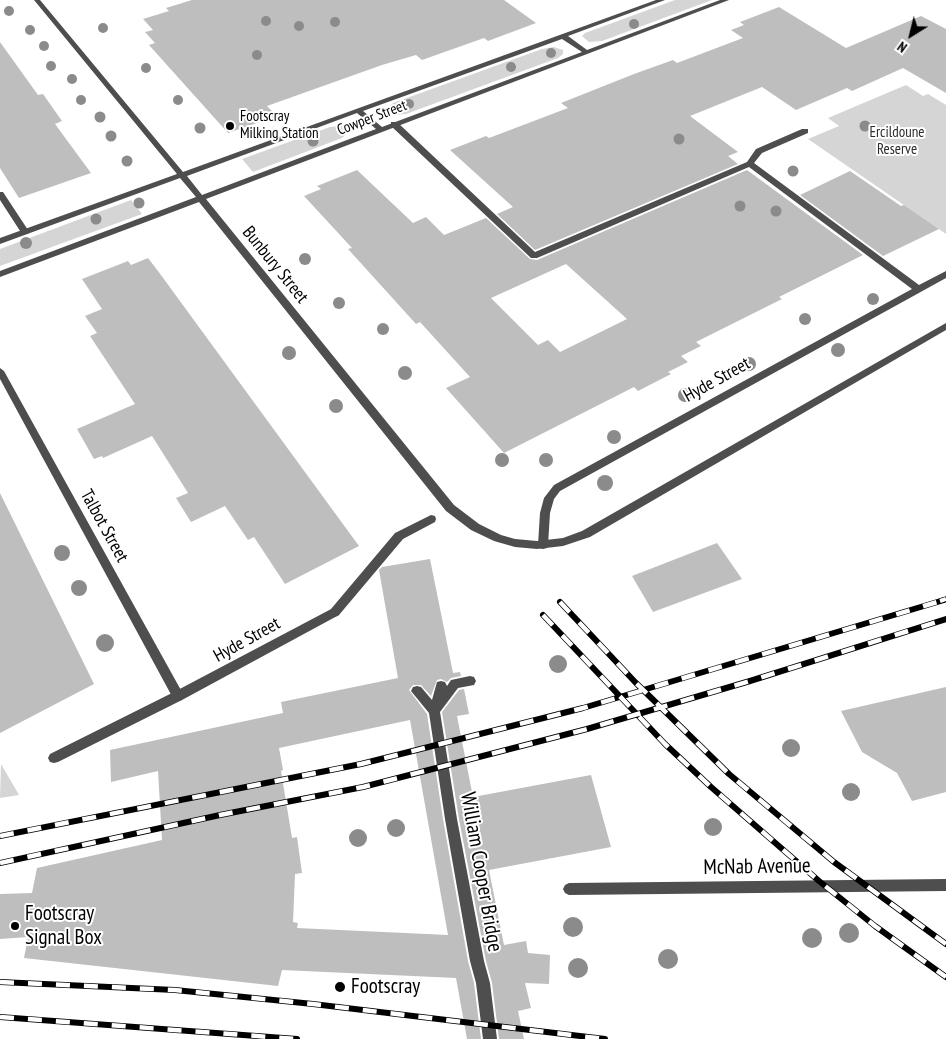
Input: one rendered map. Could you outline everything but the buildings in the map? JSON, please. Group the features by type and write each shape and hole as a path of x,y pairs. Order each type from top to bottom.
{"street":[{"name":"Bunbury Street","path":"37,0 182,175 450,508 475,527 498,538 516,543 543,544"},
{"name":"Cowper Street","path":"0,241 662,0"},
{"name":"Cowper Street","path":"0,274 726,0"},
{"path":"564,36 586,53"},
{"path":"359,111 381,130"},
{"path":"394,124 534,256 750,164 759,151 805,132"},
{"path":"750,164 918,289"},
{"path":"0,194 25,232"},
{"name":"Hyde Street","path":"543,544 545,513 550,498 557,488 946,274"},
{"path":"543,544 563,542 586,534 946,326"},
{"name":"Talbot Street","path":"0,371 178,696"},
{"name":"Hyde Street","path":"54,758 178,696 335,612 399,536 431,519"},
{"path":"417,691 434,711 455,684 470,681"},
{"name":"William Cooper Bridge","path":"441,686 434,711 451,820 483,983 490,1039"},
{"name":"McNab Avenue","path":"569,889 946,885"}],"green space":[{"path":"675,0 712,0 602,41 589,42 582,36 585,33"},
{"path":"554,47 563,50 563,54 558,58 406,114 392,115 386,110 393,103 542,49"},
{"name":"Ercildoune Reserve","path":"906,85 923,96 928,94 946,105 946,234 808,139 839,126 828,118"},
{"path":"345,125 350,127 351,130 342,138 253,172 242,159 330,127"},
{"path":"131,200 142,214 0,266 0,249"},
{"path":"1,764 19,795 0,798"}],"railway":[{"path":"940,601 946,599"},
{"path":"643,690 944,600"},
{"path":"560,602 643,690"},
{"path":"543,615 620,697"},
{"path":"661,707 946,619"},
{"path":"620,697 643,690"},
{"path":"643,690 661,707"},
{"path":"0,836 361,764 620,697"},
{"path":"620,697 637,714"},
{"path":"637,714 661,707"},
{"path":"661,707 729,774 834,862 946,944"},
{"path":"0,863 220,815 363,787 637,714"},
{"path":"637,714 665,744 711,787 819,881 875,926 946,977"},
{"path":"0,982 175,990 313,1004 605,1039"},
{"path":"0,1017 297,1039"}],"place":[{"name":"Footscray Milking Station","path":"230,126"},
{"name":"Footscray Signal Box","path":"15,926"},
{"name":"Footscray","path":"340,987"}]}
